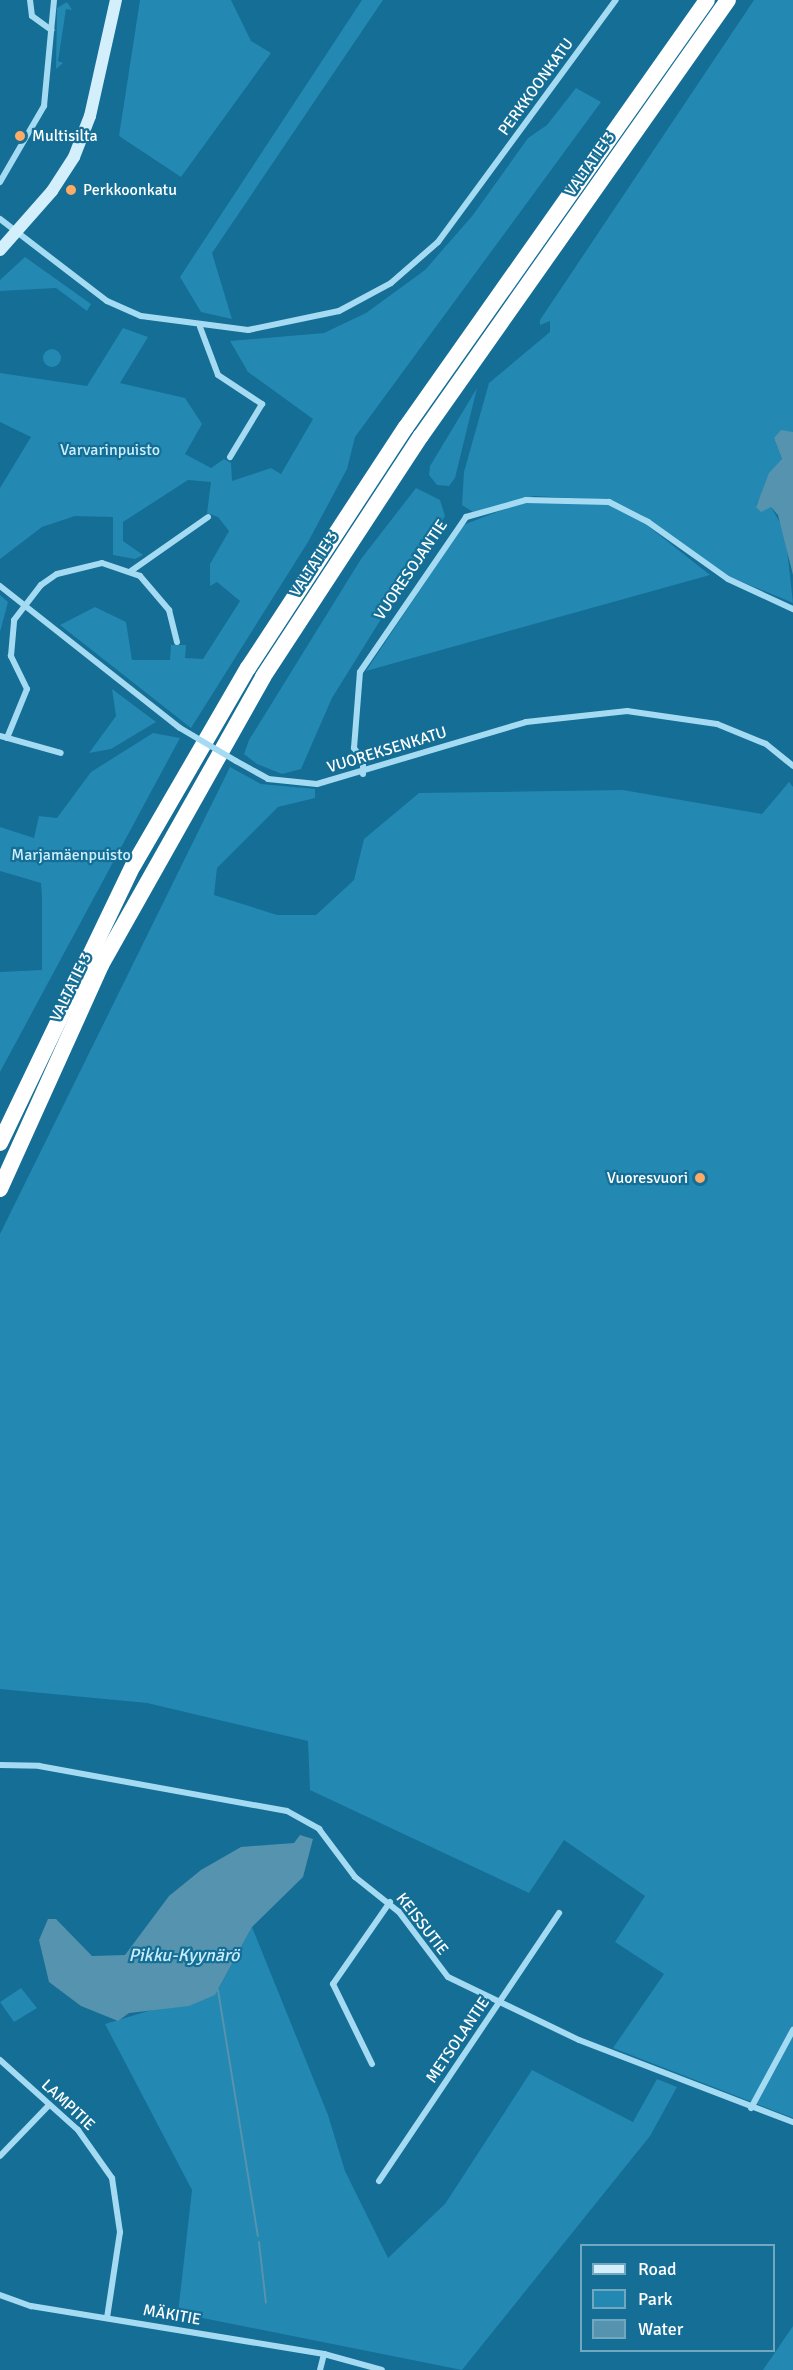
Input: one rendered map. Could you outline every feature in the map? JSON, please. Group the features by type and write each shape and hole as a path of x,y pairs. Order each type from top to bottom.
{"highway":[{"name":"VALTATIE 3","path":"0,1143 133,866 248,668 406,427 707,0"},
{"name":"VALTATIE 3","path":"0,1190 101,965 263,677 402,464 728,0"}],"main road":[{"path":"0,250 52,191 82,138 116,0"}],"street":[{"path":"30,0 32,16 51,30"},
{"path":"0,182 44,106 54,0"},
{"name":"PERKKOONKATU","path":"0,219 122,309 200,327 248,330 304,322 366,299 405,273 456,220 616,0"},
{"path":"200,327 218,375 262,404 230,457"},
{"name":"VUORESOJANTIE","path":"363,774 363,760 354,748 360,672 455,526 471,515 526,500 609,502 648,522 728,579 793,609"},
{"path":"131,571 208,517"},
{"path":"61,753 4,737 27,689 10,647 23,605 48,580 72,567 102,563 131,571 160,595 177,642"},
{"name":"VUOREKSENKATU","path":"0,586 180,728 268,779 295,785 363,774 526,722 627,711 717,724 766,744 793,766"},
{"name":"KEISSUTIE","path":"0,1765 39,1766 287,1811 320,1829 355,1877 390,1902 448,1977 579,2040 751,2108 793,2122"},
{"path":"372,2064 333,1984 390,1902"},
{"name":"METSOLANTIE","path":"379,2181 559,1913"},
{"path":"751,2108 793,2030"},
{"name":"LAMPITIE","path":"0,2060 99,2155 119,2204 107,2318"},
{"path":"0,2156 49,2105"},
{"name":"MÄKITIE","path":"0,2295 31,2306 324,2354 382,2370"},
{"path":"320,2370 324,2354"}],"green space":[{"path":"140,0 231,0 251,41 271,53 181,177 119,136"},
{"path":"362,0 383,0 212,253 232,319 201,312 180,277"},
{"path":"754,0 793,0 793,432 774,438 782,459 756,505 771,507 785,531 793,603 728,576 642,515 609,500 534,496 473,512 462,505 464,472 489,383 550,332 550,321 540,325 540,320"},
{"path":"67,2 72,10 66,9 58,61 63,63 56,69 57,8"},
{"name":"Varvarinpuisto","path":"576,88 601,102 355,437 347,469 308,542 191,728 60,625 95,607 126,622 132,660 170,660 171,645 186,645 185,658 203,659 240,601 217,582 210,586 210,564 229,531 218,517 207,513 211,482 188,480 123,522 123,541 143,555 135,559 113,555 113,517 75,516 42,527 0,559 0,488 31,437 0,422 0,373 87,386 123,328 148,337 120,383 185,398 202,424 185,454 211,468 224,459 231,463 232,481 271,468 281,474 313,419 248,372 230,341 324,333 366,313 425,270 473,215 528,138 547,125"},
{"path":"25,257 91,304 87,311 56,288 0,291 0,280"},
{"path":"52,349 58,352 61,358 58,364 52,367 46,364 43,358 46,352"},
{"path":"477,388 455,478 449,486 437,485 429,475 430,466"},
{"path":"416,488 440,500 445,516 332,698 301,769 282,774 257,764 244,754 249,740 361,559"},
{"path":"523,502 608,504 638,518 710,575 366,671 463,525"},
{"path":"0,595 8,602 0,632"},
{"path":"112,689 156,722 111,749 89,753 116,716"},
{"name":"Marjamäenpuisto","path":"153,733 180,738 0,1072 0,972 42,970 42,897 41,883 0,871 0,827 34,838 39,816 57,818 91,772"},
{"path":"230,767 261,784 315,789 315,798 278,807 217,868 214,895 277,915 316,915 354,880 364,839 419,793 623,790 762,814 789,782 793,787 793,2118 613,2048 664,1974 615,1942 645,1896 564,1840 529,1893 310,1790 308,1741 147,1703 0,1689 0,1234"},
{"path":"252,1927 328,2115 345,2171 388,2258 445,2204 532,2070 633,2122 657,2079 677,2087 650,2136 462,2370 178,2313 192,2190 105,2024 218,1990"},
{"path":"21,1988 37,2008 14,2022 0,2002"},
{"path":"793,2326 793,2370 763,2370"}],"water":[{"path":"781,430 793,432 793,575 778,515 771,507 761,512 756,507 769,473 782,459 774,438"},
{"name":"Pikku-Kyynärö","path":"300,1835 313,1839 303,1877 252,1927 215,1995 189,2006 129,2013 118,2021 81,2006 49,1982 39,1940 48,1919 56,1919 92,1956 125,1955 169,1896 201,1870 241,1847 294,1843"}],"waterway":[{"path":"218,1990 258,2236"},
{"path":"259,2242 266,2303"}],"place":[{"name":"Multisilta","path":"20,136"},
{"name":"Perkkoonkatu","path":"71,190"},
{"name":"Vuoresvuori","path":"700,1178"}]}
